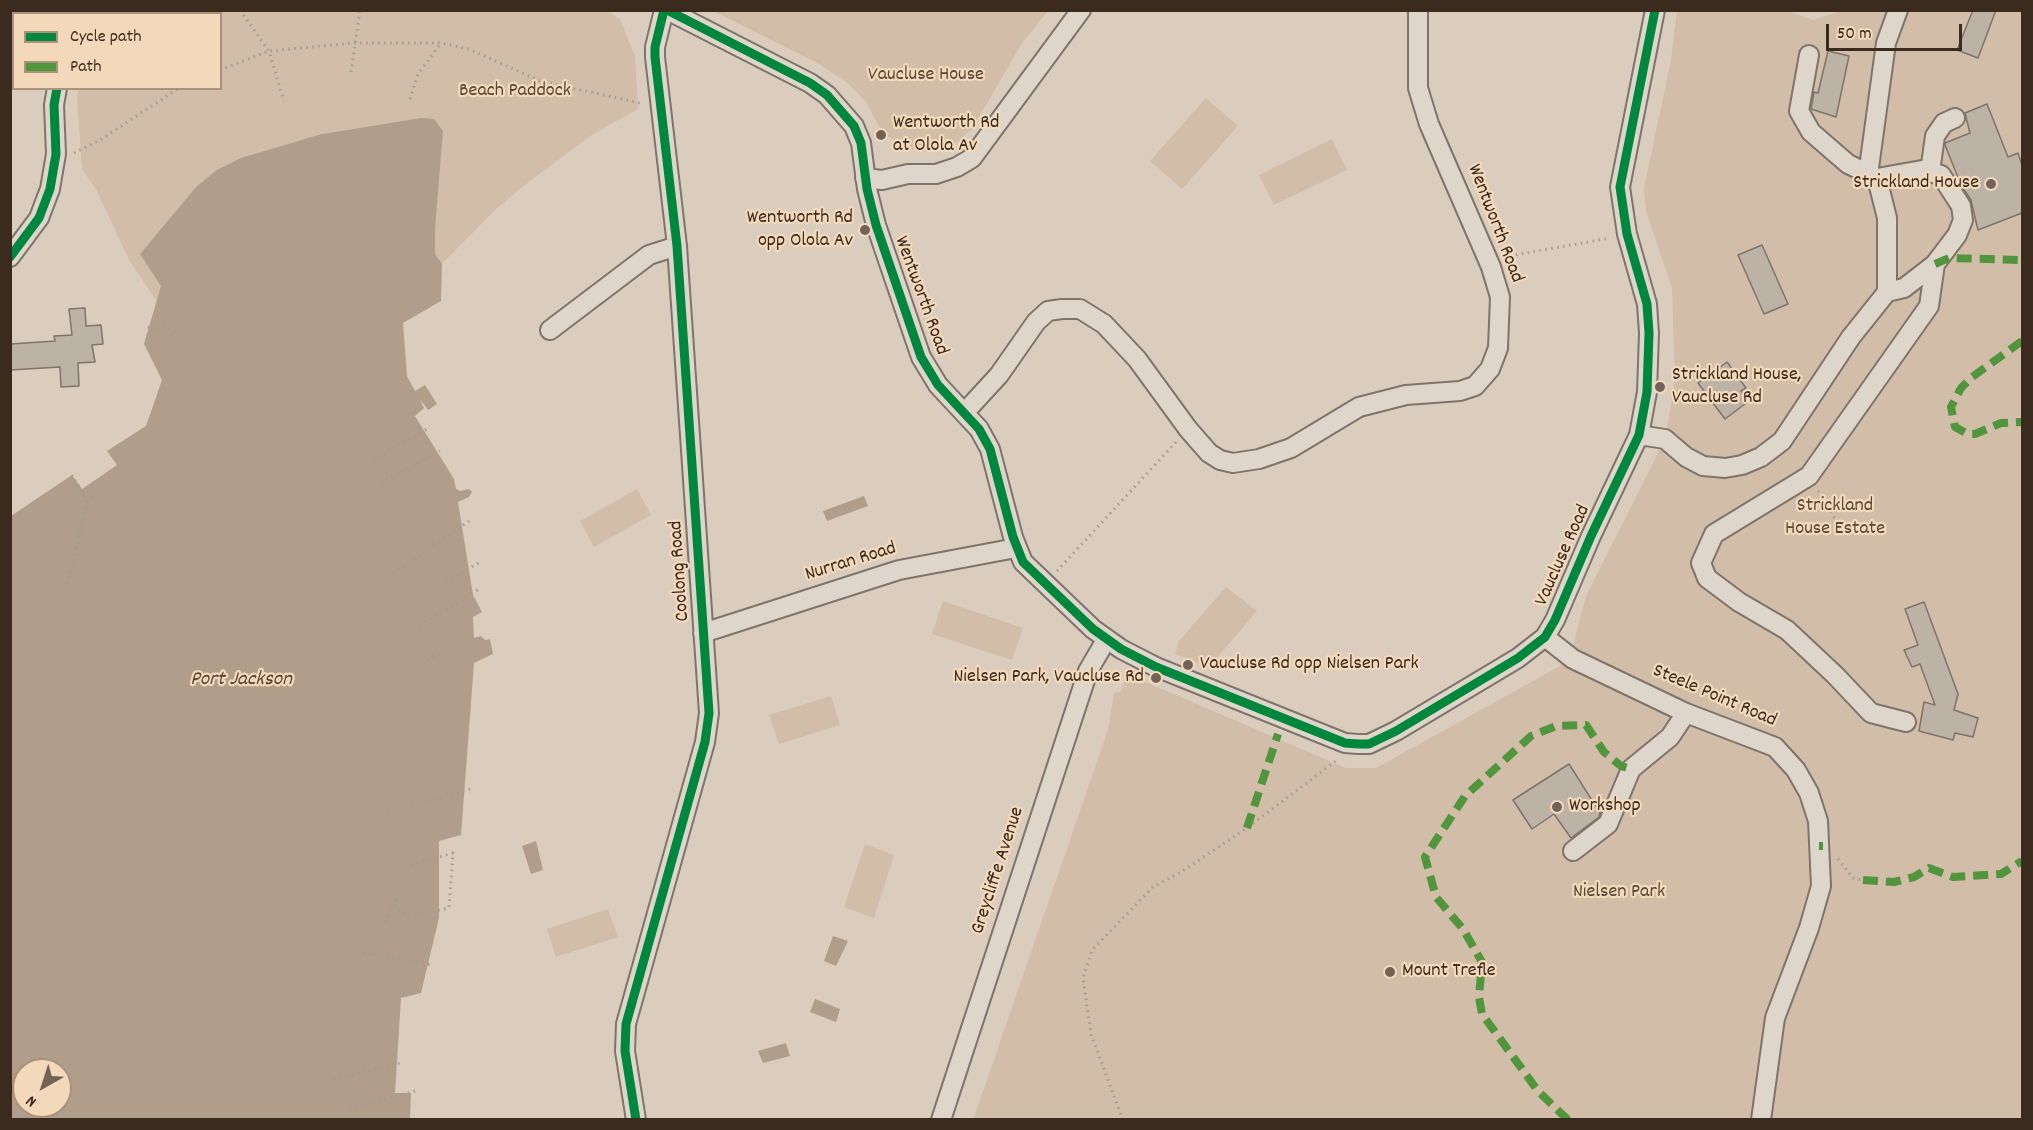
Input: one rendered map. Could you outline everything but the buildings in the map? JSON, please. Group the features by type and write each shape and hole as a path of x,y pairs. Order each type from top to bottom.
{"street":[{"name":"Wentworth Road","path":"666,10 810,83 827,95 842,111 858,135 876,225 921,357 938,385 980,429 995,460 1016,548 1023,562 1045,585 1106,640"},
{"name":"Coolong Road","path":"636,1119 625,1051 626,1024 708,728 677,246 654,46 666,10"},
{"path":"865,178 882,180 908,174 936,174 957,167 972,158 1081,10"},
{"name":"Wentworth Road","path":"964,412 999,375 1036,322 1048,311 1080,309 1104,324 1137,359 1188,429 1209,453 1220,460 1233,463 1260,459 1291,448 1359,407 1406,395 1460,391 1475,386 1490,369 1498,348 1501,320 1500,297 1488,260 1429,124 1418,88 1418,10"},
{"name":"Vaucluse Road","path":"1106,640 1156,667 1345,743 1369,744 1396,731 1518,658 1545,637 1555,620 1591,536 1639,435 1647,392 1649,333 1647,304 1627,234 1620,187 1655,10"},
{"path":"1887,292 1887,218 1872,176 1886,43 1898,10"},
{"path":"1639,435 1665,439 1686,457 1703,466 1725,468 1742,465 1761,457 1782,441 1851,337 1887,292 1904,288 1935,264 1957,235 1963,220 1961,206 1941,175 1922,170 1872,176 1848,164 1811,132 1799,111 1809,55"},
{"path":"10,258 39,218 50,189 56,154 54,105 57,90"},
{"path":"1930,172 1935,136 1944,123 1955,118"},
{"path":"550,330 649,255 677,246"},
{"path":"1906,722 1871,713 1787,630 1707,578 1701,563 1714,534 1809,476 1929,306 1935,264"},
{"name":"Nurran Road","path":"703,633 899,570 1016,548"},
{"name":"Steele Point Road","path":"1545,637 1572,659 1686,713 1775,747 1796,770 1805,785 1818,821 1821,886 1809,928 1775,1018 1761,1119"},
{"name":"Greycliffe Avenue","path":"941,1119 1088,672 1106,640"},
{"path":"1573,851 1608,824 1630,769 1670,737 1686,713"}],"path":[{"path":"240,10 269,51 284,101"},
{"path":"351,72 360,10"},
{"path":"222,69 269,51 354,43 441,43 469,49 540,81 640,103"},
{"path":"410,99 418,74 441,43"},
{"path":"79,152 176,90"},
{"path":"1488,260 1612,237"},
{"path":"148,327 174,336 177,330 150,322"},
{"path":"372,460 427,429"},
{"path":"1056,573 1188,429"},
{"path":"381,483 440,451"},
{"path":"68,584 87,501 72,476"},
{"path":"1809,476 1843,532"},
{"path":"87,501 98,495"},
{"path":"394,573 470,521"},
{"path":"446,582 480,561"},
{"path":"420,625 479,589"},
{"path":"422,662 449,650"},
{"path":"1123,1119 1091,1034 1083,978 1092,950 1153,887 1181,872 1247,828 1337,760"},
{"path":"388,813 471,789"},
{"path":"393,908 411,916 449,908 453,853 409,866"},
{"path":"1835,857 1853,878 1863,880"},
{"path":"386,922 398,897"},
{"path":"357,952 432,965"},
{"path":"334,1079 400,1063"},
{"path":"350,1109 415,1091"}],"green space":[{"name":"Beach Paddock","path":"605,10 620,19 635,56 638,109 593,134 526,184 496,209 442,264 435,254 435,230 443,131 421,118 322,134 197,186 160,233 162,286 156,300 129,260 97,191 82,169 77,97 79,90 222,90 222,12 167,12"},
{"name":"Vaucluse House","path":"1048,10 1022,43 972,129 952,146 927,152 908,149 889,137 880,128 866,102 849,84 819,64 713,11"},
{"name":"Nielsen Park","path":"1844,10 2022,11 2022,1119 973,1120 1108,730 1114,693 1121,691 1127,674 1346,768 1376,768 1560,666 1573,646 1586,596 1665,439 1675,380 1672,288 1646,211 1644,188 1671,60 1677,11 1788,11 1813,20"},
{"path":"1206,98 1238,126 1182,189 1150,161"},
{"path":"1332,139 1347,170 1274,205 1259,175"},
{"path":"637,489 651,515 594,547 580,521"},
{"path":"1226,587 1257,611 1209,667 1175,654 1179,641"},
{"path":"943,601 1023,628 1012,660 932,634"},
{"path":"831,696 840,725 779,744 769,715"},
{"path":"865,844 894,855 874,918 844,907"},
{"path":"608,909 618,937 556,957 547,929"}],"water":[{"name":"Port Jackson","path":"421,118 434,119 443,131 435,230 435,254 442,264 441,301 403,323 407,376 415,391 425,385 437,404 428,410 420,399 424,408 415,416 454,479 456,489 460,491 469,489 472,492 469,497 458,502 473,595 482,612 473,617 474,638 481,636 485,640 490,639 493,654 474,663 461,835 439,841 439,918 421,993 401,998 395,1093 411,1093 410,1119 11,1119 11,516 72,475 82,489 117,465 107,451 146,426 162,380 144,344 161,286 140,254 197,186 217,170 241,158 322,134"},
{"path":"864,496 868,506 827,521 823,511"},
{"path":"536,841 543,870 531,874 522,846"},
{"path":"833,936 848,941 836,966 824,961"},
{"path":"815,999 840,1009 836,1022 810,1012"},
{"path":"786,1043 790,1056 763,1063 758,1051"}],"marked path":[{"path":"1935,264 1949,258 2022,260"},
{"path":"2022,341 1972,377 1961,388 1951,407 1955,427 1968,434 1975,434 2001,423 2022,422"},
{"path":"1568,1120 1538,1091 1482,1014 1479,997 1482,962 1463,929 1436,897 1425,857 1465,796 1531,736 1556,726 1586,725 1604,752 1621,766 1631,769"},
{"path":"1247,828 1278,734"},
{"path":"1863,880 1894,882 1914,877 1929,868 1953,877 2001,874 2022,861"}],"cycle path":[{"path":"636,1120 625,1051 626,1024 705,742 709,713 677,246 655,57 655,47 664,10"},
{"path":"667,10 810,83 827,95 854,126 861,143 867,189 876,225 921,357 938,385 979,429 990,449 1013,537 1023,562 1093,629 1121,649 1156,667 1325,735 1345,743 1358,744 1369,744 1396,731 1518,658 1545,637 1555,620 1591,536 1639,435 1647,392 1649,333 1647,304 1627,234 1620,187 1655,10"},
{"path":"10,257 39,218 50,189 56,154 54,105 57,90"}],"place":[{"name":"Wentworth Rd at Olola Av","path":"881,135"},
{"name":"Strickland House","path":"1991,184"},
{"name":"Wentworth Rd opp Olola Av","path":"865,230"},
{"name":"Strickland House, Vaucluse Rd","path":"1660,387"},
{"name":"Vaucluse Rd opp Nielsen Park","path":"1188,665"},
{"name":"Nielsen Park, Vaucluse Rd","path":"1156,678"},
{"name":"Workshop","path":"1557,807"},
{"name":"Mount Trefle","path":"1390,972"}],"park label":[{"name":"Strickland House Estate","path":"1835,518"}]}
